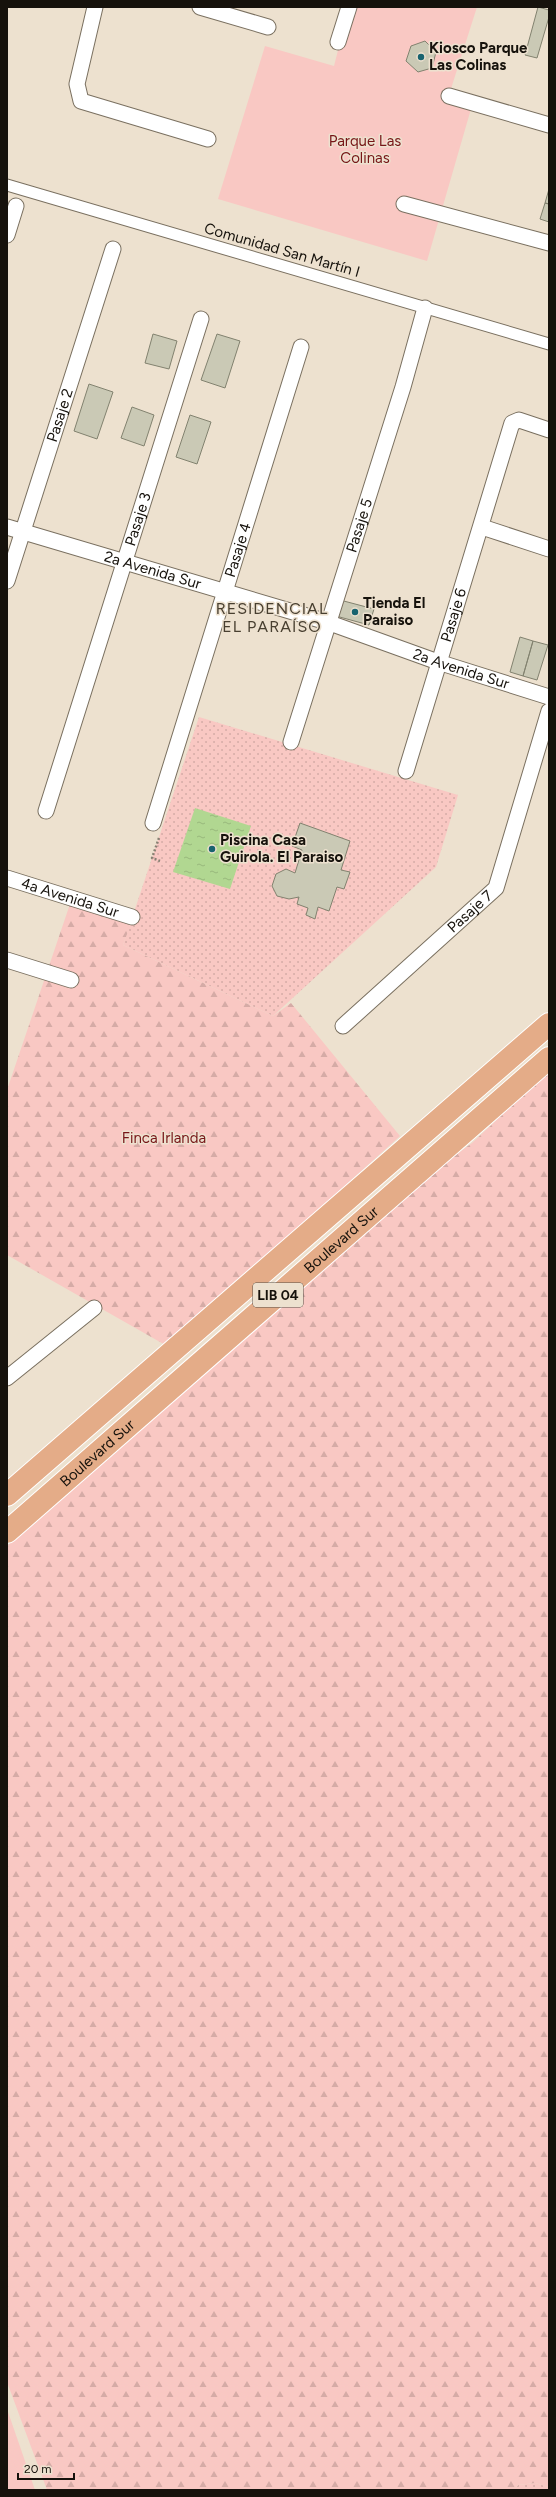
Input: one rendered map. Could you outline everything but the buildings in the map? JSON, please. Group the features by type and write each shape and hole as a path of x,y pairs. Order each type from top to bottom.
{"highway":[{"name":"Boulevard Sur","path":"7,1496 549,1024"},
{"name":"Boulevard Sur","path":"7,1532 549,1058"}],"street":[{"path":"95,7 77,84 81,101 208,138"},
{"path":"200,7 268,27"},
{"path":"338,42 349,7"},
{"path":"449,96 549,125"},
{"name":"Comunidad San Martín I","path":"7,185 549,344"},
{"path":"404,204 549,244"},
{"path":"7,235 16,206"},
{"name":"Pasaje 2","path":"7,581 113,249"},
{"name":"Pasaje 5","path":"291,742 327,622 404,387 425,308"},
{"name":"Pasaje 3","path":"46,811 123,562 201,319"},
{"name":"Pasaje 4","path":"153,823 226,593 301,347"},
{"name":"Pasaje 6","path":"406,771 438,662 482,528 512,423 519,420 549,430"},
{"name":"2a Avenida Sur","path":"7,527 327,622 438,662 549,697"},
{"path":"482,528 549,549"},
{"name":"Pasaje 7","path":"343,1026 496,888 549,711"},
{"name":"4a Avenida Sur","path":"7,878 132,917"},
{"path":"7,960 71,980"},
{"path":"7,1378 94,1308"}],"green space":[{"name":"Parque Las Colinas","path":"349,7 477,7 449,95 473,102 427,261 218,199 265,46 334,66"},
{"path":"199,717 458,795 436,867 273,1016 123,945"},
{"name":"Finca Irlanda","path":"71,901 131,923 123,945 273,1016 291,1003 400,1136 167,1346 7,1255 7,1090"},
{"path":"549,1071 549,2487 535,2483 518,2485 514,2490 47,2490 7,2382 7,1546 147,1417 394,1200 472,1143"},
{"path":"7,2409 35,2490 7,2490"},
{"path":"535,2483 549,2487 549,2490 514,2490 518,2485"}],"water":[{"name":"Piscina Casa Guirola. El Paraiso","path":"195,808 251,826 230,889 173,872"}],"place":[{"name":"Kiosco Parque Las Colinas","path":"421,57"},
{"name":"Tienda El Paraiso","path":"355,612"},
{"name":"Piscina Casa Guirola. El Paraiso","path":"212,849"}],"district":[{"name":"RESIDENCIAL EL PARAÍSO","path":"272,617"}]}
